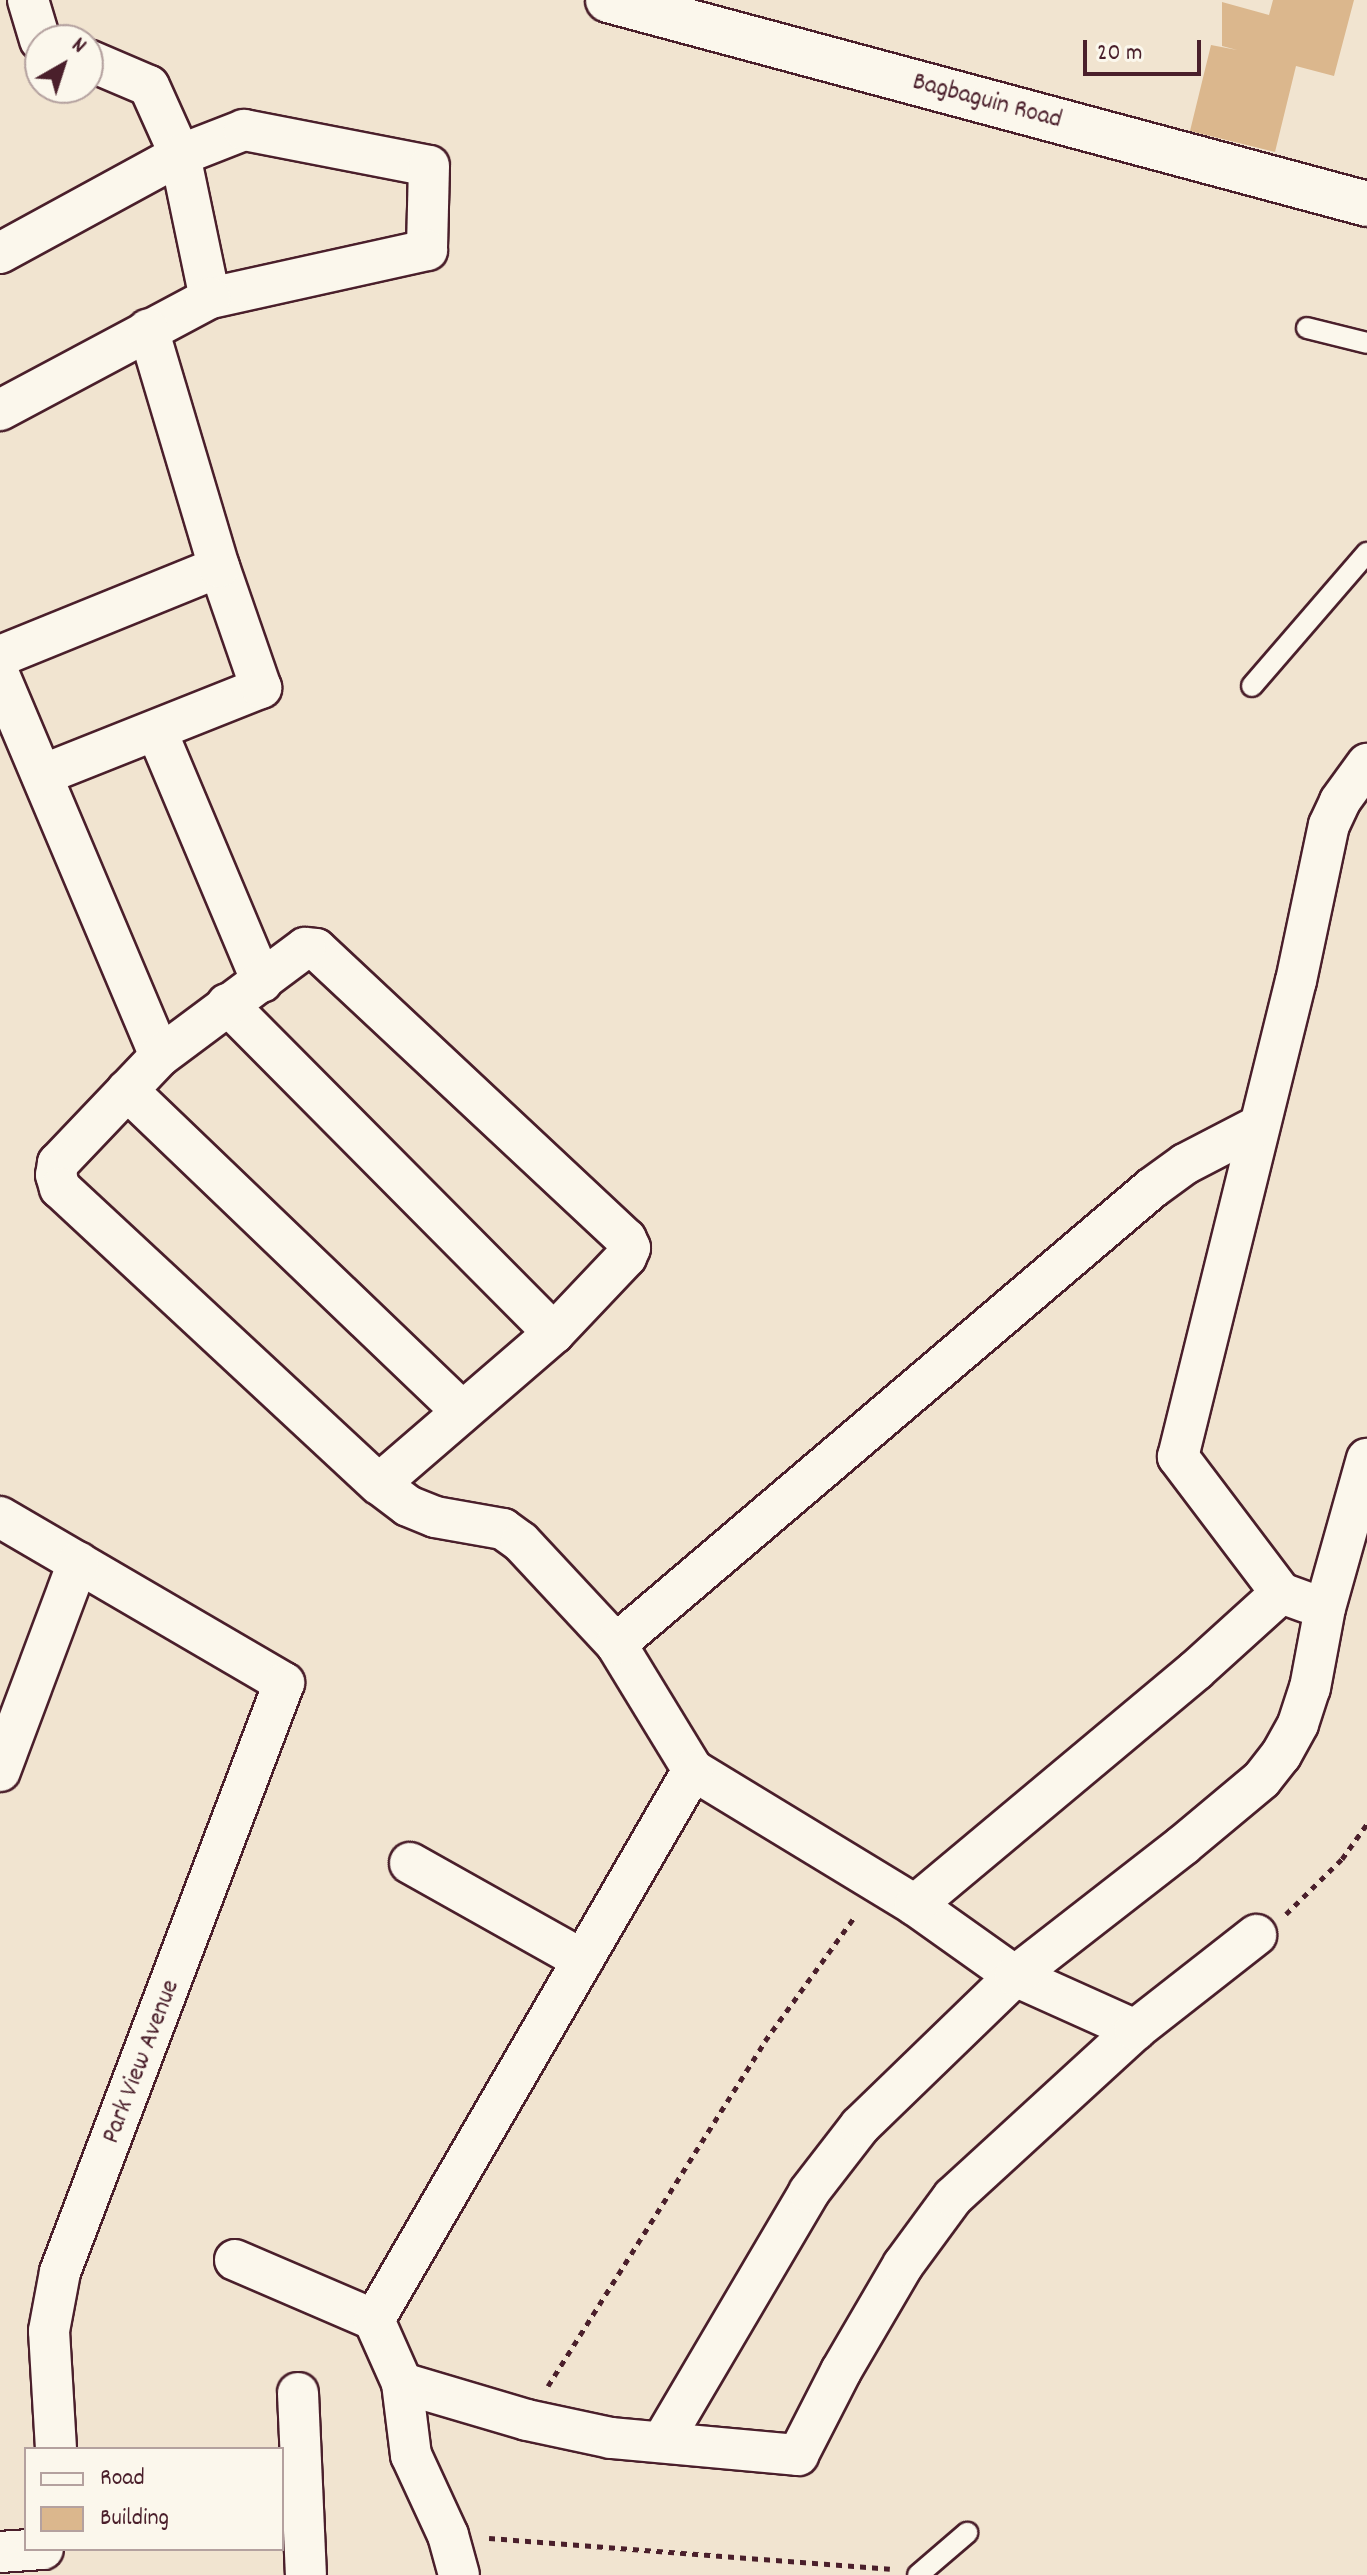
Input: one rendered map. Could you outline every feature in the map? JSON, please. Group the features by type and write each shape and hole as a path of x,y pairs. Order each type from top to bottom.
{"street":[{"path":"28,0 34,24"},
{"name":"Bagbaguin Road","path":"608,0 1367,204"},
{"path":"104,67 149,86 180,155 210,298"},
{"path":"0,253 180,155 244,130 429,166 427,250 210,298 0,410"},
{"path":"42,775 157,732 261,688 219,567 148,329"},
{"path":"0,656 219,567"},
{"path":"0,677 160,1056"},
{"path":"157,732 262,982"},
{"path":"1325,1608 1281,1593 1178,1457 1296,981 1329,825 1362,776"},
{"path":"379,1484 554,1333 626,1257 630,1248 626,1239 316,949 305,948 160,1056 58,1163 56,1175 60,1188 379,1484 408,1506 435,1517 503,1529 521,1542 616,1644 693,1770 915,1905 1015,1976 1135,2030"},
{"path":"227,1004 554,1333"},
{"path":"127,1090 462,1411"},
{"path":"616,1644 1152,1188 1185,1164 1258,1126"},
{"path":"662,2442 734,2316 834,2157 893,2091 1015,1976 1262,1779 1281,1755 1298,1724 1310,1688 1325,1608 1367,1459"},
{"path":"0,1517 78,1562 0,1771"},
{"name":"Park View Avenue","path":"56,2447 49,2331 60,2272 284,1683 78,1562"},
{"path":"915,1905 1195,1671 1281,1593"},
{"path":"374,2320 693,1770"},
{"path":"410,1863 583,1960"},
{"path":"402,2383 527,2420 611,2438 798,2455 841,2371 903,2265 953,2197 1135,2030 1256,1935"},
{"path":"235,2260 374,2320 402,2383 411,2455 448,2535 459,2575"},
{"path":"298,2393 306,2575"},
{"path":"0,2552 24,2550"},
{"path":"63,2551 64,2575"}],"lane":[{"path":"1307,328 1367,343"},
{"path":"1252,686 1367,553"},
{"path":"920,2573 967,2533"}],"path":[{"path":"1256,1935 1299,1904 1342,1859 1367,1824"},
{"path":"527,2420 765,2041 880,1883"},
{"path":"448,2535 920,2573"}],"building":[{"path":"1273,0 1354,0 1334,76 1296,66 1275,152 1190,131 1211,45 1237,50 1222,46 1222,2 1269,15"}]}
